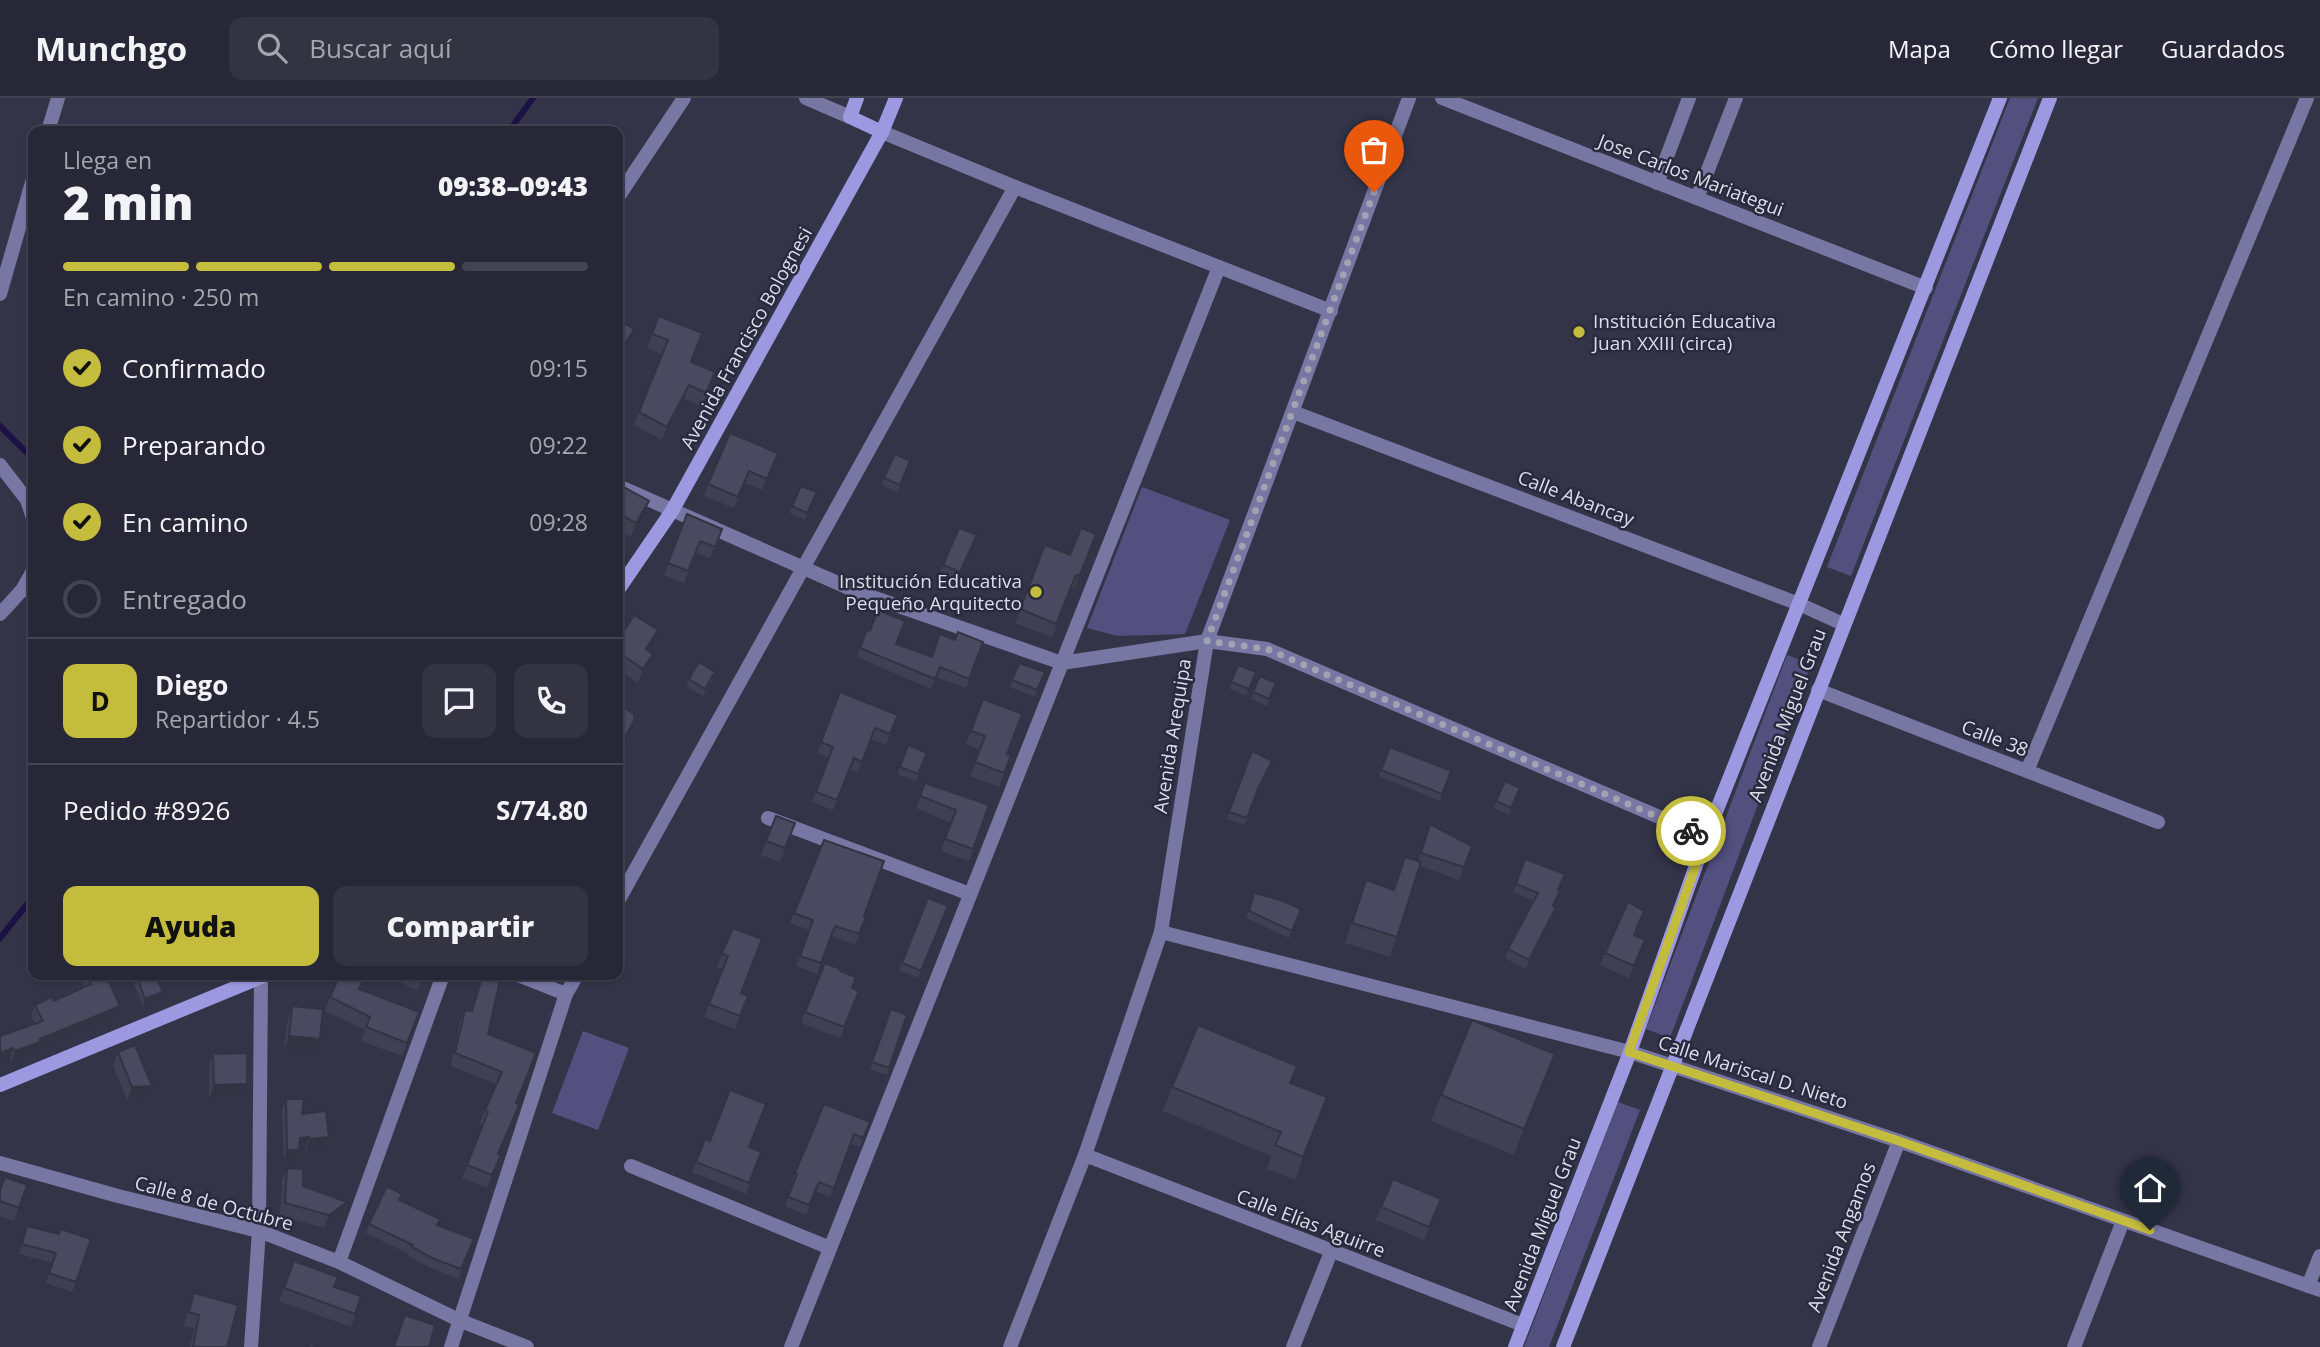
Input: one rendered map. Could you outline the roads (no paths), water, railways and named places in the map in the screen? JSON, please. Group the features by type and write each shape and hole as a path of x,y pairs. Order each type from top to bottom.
{"street":[{"path":"50,126 58,98"},
{"path":"623,190 684,98"},
{"path":"806,98 1015,187 1331,310"},
{"path":"850,117 857,98"},
{"name":"Avenida Francisco Bolognesi","path":"623,583 672,511 882,132 896,98"},
{"name":"Avenida Arequipa","path":"1010,1347 1085,1155 1161,932 1207,641 1409,98"},
{"name":"Jose Carlos Mariategui","path":"1442,98 1926,289"},
{"path":"1657,183 1689,98"},
{"path":"1697,198 1737,98"},
{"name":"Avenida Miguel Grau","path":"1515,1347 1629,1052 1706,837 2000,98"},
{"name":"Avenida Miguel Grau","path":"1563,1347 2050,98"},
{"path":"2027,771 2307,98"},
{"path":"623,892 1015,187"},
{"path":"0,294 4,266 28,194"},
{"path":"791,1347 1219,267"},
{"name":"Calle Abancay","path":"1293,411 1799,604 1843,624"},
{"path":"0,465 28,503"},
{"path":"623,488 858,592 1062,663 1207,641 1267,649 1706,837"},
{"path":"0,614 28,580"},
{"name":"Calle 38","path":"1818,690 2158,822"},
{"path":"768,818 970,894"},
{"name":"Calle Mariscal D. Nieto","path":"1161,932 1629,1052 1899,1141 2314,1288"},
{"path":"0,1085 253,980"},
{"path":"251,1347 259,1231 263,980"},
{"path":"338,1262 441,980"},
{"path":"531,980 566,994"},
{"path":"451,1347 566,994 574,980"},
{"name":"Avenida Angamos","path":"1819,1347 1899,1141"},
{"name":"Calle Elías Aguirre","path":"1085,1155 1523,1325"},
{"name":"Calle 8 de Octubre","path":"0,1163 259,1231 338,1262 461,1321 527,1347"},
{"path":"631,1166 830,1248"},
{"path":"2074,1347 2123,1221"},
{"path":"1293,1347 1331,1251"},
{"path":"2314,1288 2320,1256"}],"waterway":[{"path":"513,126 533,98"},
{"path":"0,426 28,453"},
{"path":"0,938 28,903"}],"place":[{"name":"Institución Educativa Juan XXIII (circa)","path":"1579,332"},
{"name":"Institución Educativa Pequeño Arquitecto","path":"1036,592"}]}
